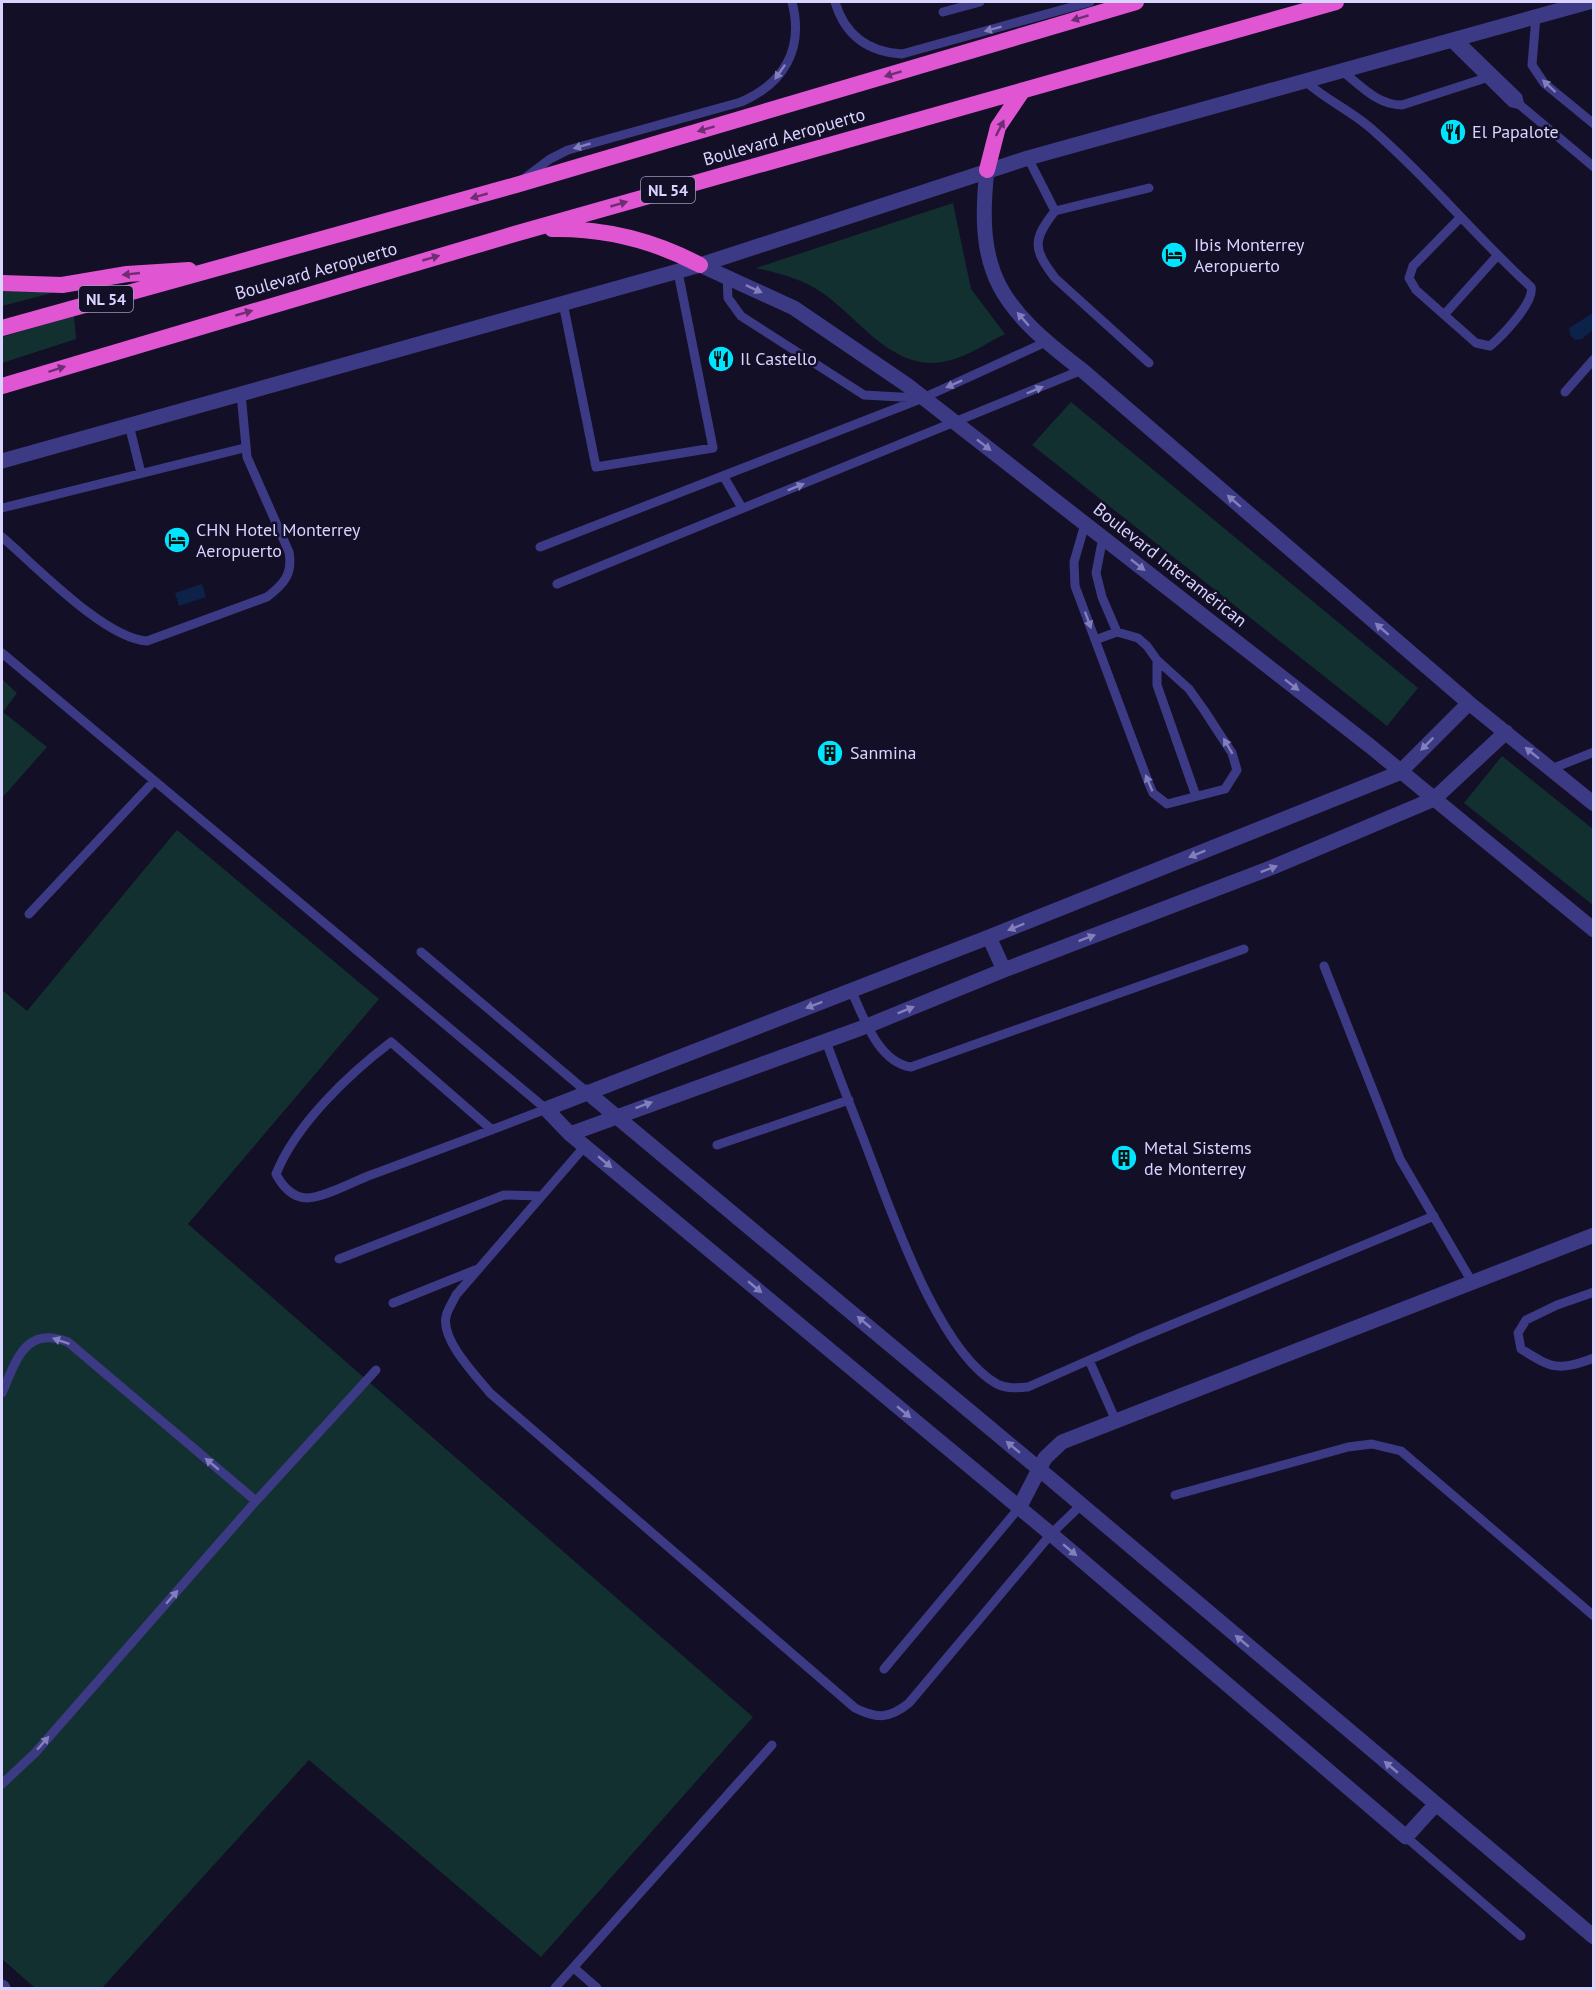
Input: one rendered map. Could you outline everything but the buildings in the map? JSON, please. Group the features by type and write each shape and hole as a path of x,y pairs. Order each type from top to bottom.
{"highway":[{"name":"Boulevard Aeropuerto","path":"2,328 516,185 1136,2"},
{"name":"Boulevard Aeropuerto","path":"2,386 518,232 1336,2"},
{"path":"987,170 998,127 1023,90"},
{"path":"518,232 546,229 602,231 653,243 700,265"},
{"path":"2,283 63,285 127,274 211,271"}],"street":[{"path":"2,461 678,272 987,170 1588,2"},
{"path":"987,170 982,213 988,256 998,288 1046,342 1082,370 1469,703 1593,804"},
{"name":"Boulevard Interamérican","path":"700,265 794,308 877,363 1370,746 1399,773 1434,799 1593,930"},
{"path":"1436,1804 1407,1837 1051,1534 570,1134 546,1110 587,1092 989,938 1399,773 1469,703"},
{"path":"570,1134 616,1115 867,1026 1004,970 1273,867 1434,799 1506,732"},
{"path":"989,938 1004,970"},
{"path":"587,1092 1039,1469 1593,1937"},
{"path":"1019,1508 1045,1458 1062,1442 1593,1235"}],"lane":[{"path":"516,185 538,167 568,150 741,102 765,90 783,70 795,42 797,26 792,2"},
{"path":"835,2 839,15 853,36 876,50 902,54 1090,2"},
{"path":"943,12 980,2"},
{"path":"1536,16 1532,65 1544,83 1593,124"},
{"path":"1452,39 1491,77 1512,103 1520,105 1593,167"},
{"path":"1341,70 1380,100 1392,105 1402,105 1491,77"},
{"path":"1305,81 1324,98 1375,131 1460,218 1497,256 1531,287 1532,291 1524,308 1490,345 1479,345 1416,290 1409,278 1413,266 1460,218"},
{"path":"1028,158 1055,212"},
{"path":"1149,188 1055,212 1042,227 1037,241 1038,253 1055,278 1149,363"},
{"path":"1444,315 1497,256"},
{"path":"563,303 596,467 713,448 678,272"},
{"path":"726,277 728,298 741,316 864,395 923,398"},
{"path":"540,546 724,477 923,398 1046,342"},
{"path":"1565,392 1593,359"},
{"path":"557,584 957,423 1082,370"},
{"path":"2,537 114,632 132,640 147,641 267,597 281,586 289,575 291,565 289,552 244,448 241,394"},
{"path":"129,425 141,473"},
{"path":"2,508 244,448"},
{"path":"724,477 742,508"},
{"path":"1085,524 1074,562 1073,575 1095,640 1153,794 1167,804 1225,789 1238,770 1236,764 1204,710 1188,689 1156,660 1138,639 1117,633 1095,640"},
{"path":"1103,537 1096,573 1102,597 1117,633"},
{"path":"2,653 546,1110 492,1130 307,1198 292,1194 282,1185 276,1174 290,1146 351,1072 391,1042 492,1130"},
{"path":"1156,660 1157,685 1184,770 1196,796"},
{"path":"1551,769 1593,752"},
{"path":"29,914 154,781"},
{"path":"851,990 867,1026 888,1056 900,1065 911,1067 1244,949"},
{"path":"422,952 587,1092"},
{"path":"1324,966 1400,1159 1472,1282"},
{"path":"826,1041 906,1252 941,1318 959,1345 981,1371 997,1384 1010,1389 1028,1387 1434,1216"},
{"path":"717,1145 849,1100"},
{"path":"585,1146 456,1295 446,1316 447,1330 468,1367 490,1393 855,1707 870,1715 883,1718 897,1713 909,1703 1051,1534 1081,1505"},
{"path":"339,1259 504,1195 541,1196"},
{"path":"393,1303 477,1270"},
{"path":"1593,1292 1557,1305 1526,1320 1518,1333 1521,1349 1561,1368 1593,1358"},
{"path":"2,1393 18,1357 28,1344 37,1338 57,1338 68,1342 256,1501"},
{"path":"1089,1360 1116,1421"},
{"path":"2,1784 35,1753 256,1501 376,1370"},
{"path":"1175,1495 1348,1447 1372,1444 1401,1451 1593,1616"},
{"path":"884,1669 1019,1508"},
{"path":"555,1989 772,1745"},
{"path":"1407,1837 1521,1936"},
{"path":"574,1968 597,1989"}],"green space":[{"path":"953,203 971,289 1005,334 958,358 931,363 897,354 817,289 792,278 756,268"},
{"path":"2,285 52,293 2,306"},
{"path":"74,316 76,339 2,363 2,337"},
{"path":"1071,402 1418,688 1387,726 1032,445"},
{"path":"2,679 17,693 3,712 47,747 2,798"},
{"path":"1502,756 1593,829 1593,905 1464,803"},
{"path":"177,830 379,999 188,1224 753,1717 541,1957 309,1760 102,1988 35,1988 2,1959 2,990 27,1011"}],"water":[{"path":"1593,313 1593,330 1582,339 1575,340 1570,335 1569,328"},
{"path":"202,584 206,597 179,606 175,593"}],"place":[{"name":"El Papalote","path":"1453,132"},
{"name":"Ibis Monterrey Aeropuerto","path":"1174,255"},
{"name":"Il Castello","path":"721,359"},
{"name":"CHN Hotel Monterrey Aeropuerto","path":"177,540"},
{"name":"Sanmina","path":"830,753"},
{"name":"Metal Sistems de Monterrey","path":"1124,1158"}]}
